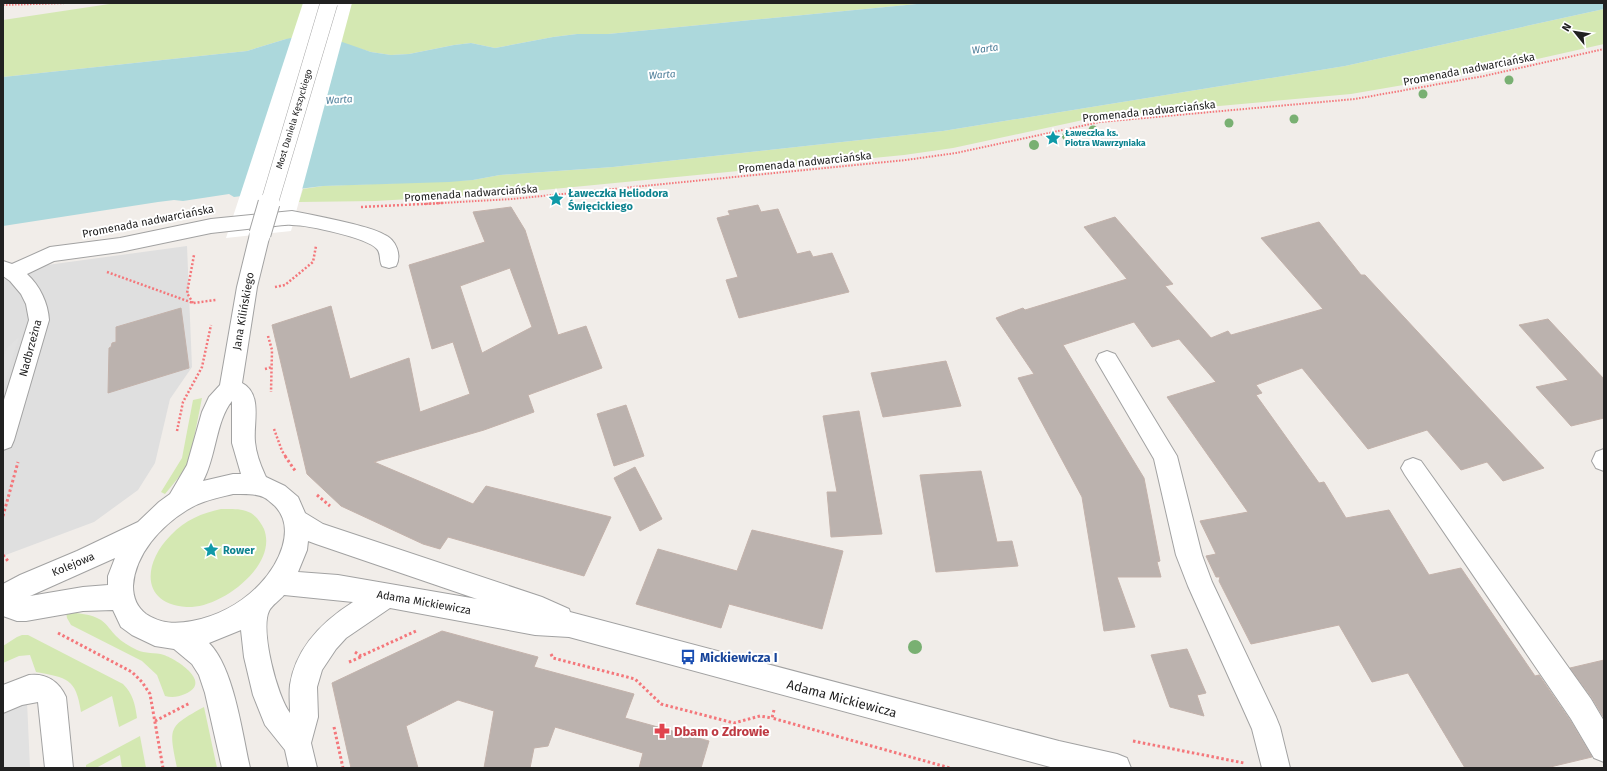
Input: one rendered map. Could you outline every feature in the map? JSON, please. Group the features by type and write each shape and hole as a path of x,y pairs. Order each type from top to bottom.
{"street":[{"name":"Most Daniela Kęszyckiego","path":"260,234 329,3"},
{"path":"8,270 50,254 128,243 212,226 292,218 317,222 368,235 380,240 389,252 389,261"},
{"name":"Jana Kilińskiego","path":"230,388 247,287 260,234"},
{"name":"Nadbrzeżna","path":"3,440 39,320 37,306 24,284 8,270"},
{"path":"1107,360 1164,456 1173,484 1189,555 1201,586 1266,727 1276,768"},
{"path":"179,502 198,467 213,412 217,403 230,388 242,396 244,402 242,429 246,457 250,470 258,485"},
{"path":"1413,468 1581,709 1604,748"},
{"path":"233,484 258,485 277,492 290,504 296,520 298,540 291,561 278,582 259,602 234,620 206,632 177,636 150,632 130,618 120,597 121,576 130,552 145,530 161,515 179,502 206,490 233,484"},
{"name":"Adama Mickiewicza","path":"296,520 316,533 542,609 556,615 569,624"},
{"name":"Kolejowa","path":"3,599 20,587 32,581 78,563 145,530"},
{"name":"Adama Mickiewicza","path":"278,582 319,585 535,622 569,624 1059,755 1117,768"},
{"path":"300,756 303,726 304,680 318,650 340,626 354,615 387,596"},
{"path":"3,604 17,609 26,609 83,599 120,597"},
{"path":"259,602 254,624 254,635 265,687 276,716 300,756"},
{"path":"177,636 202,655 208,664 217,690 236,768"},
{"path":"3,699 29,689 37,688 47,690 52,697 59,768"}],"path":[{"path":"3,5 67,3"},
{"name":"Promenada nadwarciańska","path":"360,207 512,199 906,160 956,152 1100,122 1362,97 1484,76 1604,49"},
{"path":"193,303 187,293 195,249"},
{"path":"270,288 284,285 313,262 315,253"},
{"path":"106,271 193,303 216,300"},
{"path":"268,335 272,350 271,398"},
{"path":"265,369 272,367"},
{"path":"273,425 277,442 298,473"},
{"path":"3,516 20,456"},
{"path":"312,489 332,509"},
{"path":"3,555 8,561"},
{"path":"350,649 361,656 423,628"},
{"path":"549,650 553,658 635,679 661,704 734,723 760,716 772,718 950,768"},
{"path":"155,721 195,701"},
{"path":"772,718 775,706"},
{"path":"1132,740 1246,764"}],"shaded area":[{"path":"187,246 192,367 170,399 155,463 138,490 94,522 3,556 3,275 47,265"},
{"path":"19,337 3,388 3,360 7,348"},
{"path":"27,701 30,768 3,768 3,712"}],"green space":[{"path":"116,3 927,3 608,34 577,34 495,48 471,43 409,54 391,55 371,52 351,46 286,39 247,51 3,77 3,20"},
{"path":"1604,9 1604,44 1479,72 1351,94 1097,117 953,148 904,155 512,193 376,201 299,202 303,189 323,186 473,180 500,175 613,167 943,131 1345,66"},
{"path":"202,398 190,458 183,472 165,494 161,492 182,458 193,400"},
{"path":"221,509 248,511 259,520 264,529 266,543 263,556 256,569 245,581 232,591 205,605 192,607 175,605 163,600 155,592 151,582 151,571 154,559 161,547 176,530 188,521"},
{"path":"66,612 93,616 105,623 118,638 131,647 143,652 164,655 170,658 190,672 196,684 193,689 185,694 170,697 165,696 157,675 142,661 71,625 67,618"},
{"path":"22,635 28,635 123,684 133,700 137,718 119,727 112,696 81,712 79,701 73,686 63,678 36,672 30,655 19,656 3,663 3,646"},
{"path":"204,707 217,768 177,768 172,736 174,730 183,719"},
{"path":"140,736 146,768 122,768 120,755 96,768 86,768 86,765"}],"water":[{"name":"Warta","path":"927,3 1604,3 1604,9 1345,66 943,131 613,167 500,175 473,180 323,186 234,197 229,194 183,201 174,200 158,202 3,226 3,77 247,51 286,39 306,35 325,36 371,52 391,55 409,54 471,43 495,48 577,34 608,34"}],"pier":[{"path":"303,3 352,3 291,231 226,238"}],"building":[{"path":"758,205 761,212 778,209 797,254 810,251 813,257 832,253 849,292 739,318 726,280 738,277 717,218 730,215 728,211"},
{"path":"511,207 525,230 558,335 586,326 602,368 528,395 534,412 484,430 374,462 473,504 486,486 611,517 584,576 448,537 440,549 423,544 341,506 307,474 272,325 331,306 350,379 409,358 420,412 470,394 453,342 432,349 409,265 485,242 473,212","holes":["510,268 532,327 482,353 460,286"]},
{"path":"1115,217 1173,284 1165,286 1211,338 1228,331 1231,335 1323,309 1261,238 1319,222 1361,275 1365,275 1544,468 1503,481 1487,462 1461,470 1427,430 1368,449 1302,368 1256,385 1262,393 1256,395 1319,483 1324,482 1346,518 1389,510 1429,575 1461,568 1535,676 1539,675 1570,720 1592,757 1546,768 1465,768 1408,673 1372,682 1339,625 1251,644 1219,581 1220,577 1216,577 1206,556 1216,554 1200,521 1248,512 1167,397 1216,382 1179,339 1152,347 1134,322 1063,345 1144,478 1160,561 1157,562 1161,577 1117,577 1135,627 1104,631 1082,497 1018,378 1034,374 996,318 1023,308 1025,310 1127,279 1084,227"},
{"path":"181,308 189,368 108,393 109,348 111,347 112,343 116,342 116,327"},
{"path":"1548,319 1604,379 1604,418 1571,426 1536,387 1568,380 1519,325"},
{"path":"946,361 961,406 883,417 871,373"},
{"path":"626,405 644,456 614,466 597,414"},
{"path":"859,411 882,534 831,537 827,492 837,492 823,416"},
{"path":"635,467 662,519 640,531 614,478"},
{"path":"981,471 997,542 1012,541 1018,566 936,572 920,475"},
{"path":"752,530 843,551 822,629 729,604 721,628 636,604 658,549 737,571"},
{"path":"442,631 538,657 534,667 634,694 625,718 709,741 701,768 639,768 643,753 555,727 548,746 534,748 530,768 484,768 494,711 458,700 406,726 418,768 351,768 332,683"},
{"path":"1187,649 1206,693 1197,695 1204,716 1170,707 1151,655"},
{"path":"1604,660 1604,718 1592,698 1570,668"}],"place":[{"name":"Ławeczka ks. Piotra Wawrzyniaka","path":"1053,138"},
{"name":"Ławeczka Heliodora Święcickiego","path":"556,199"},
{"name":"Rower","path":"211,550"},
{"name":"Mickiewicza I","path":"688,657"},
{"name":"Dbam o Zdrowie","path":"662,731"}]}
